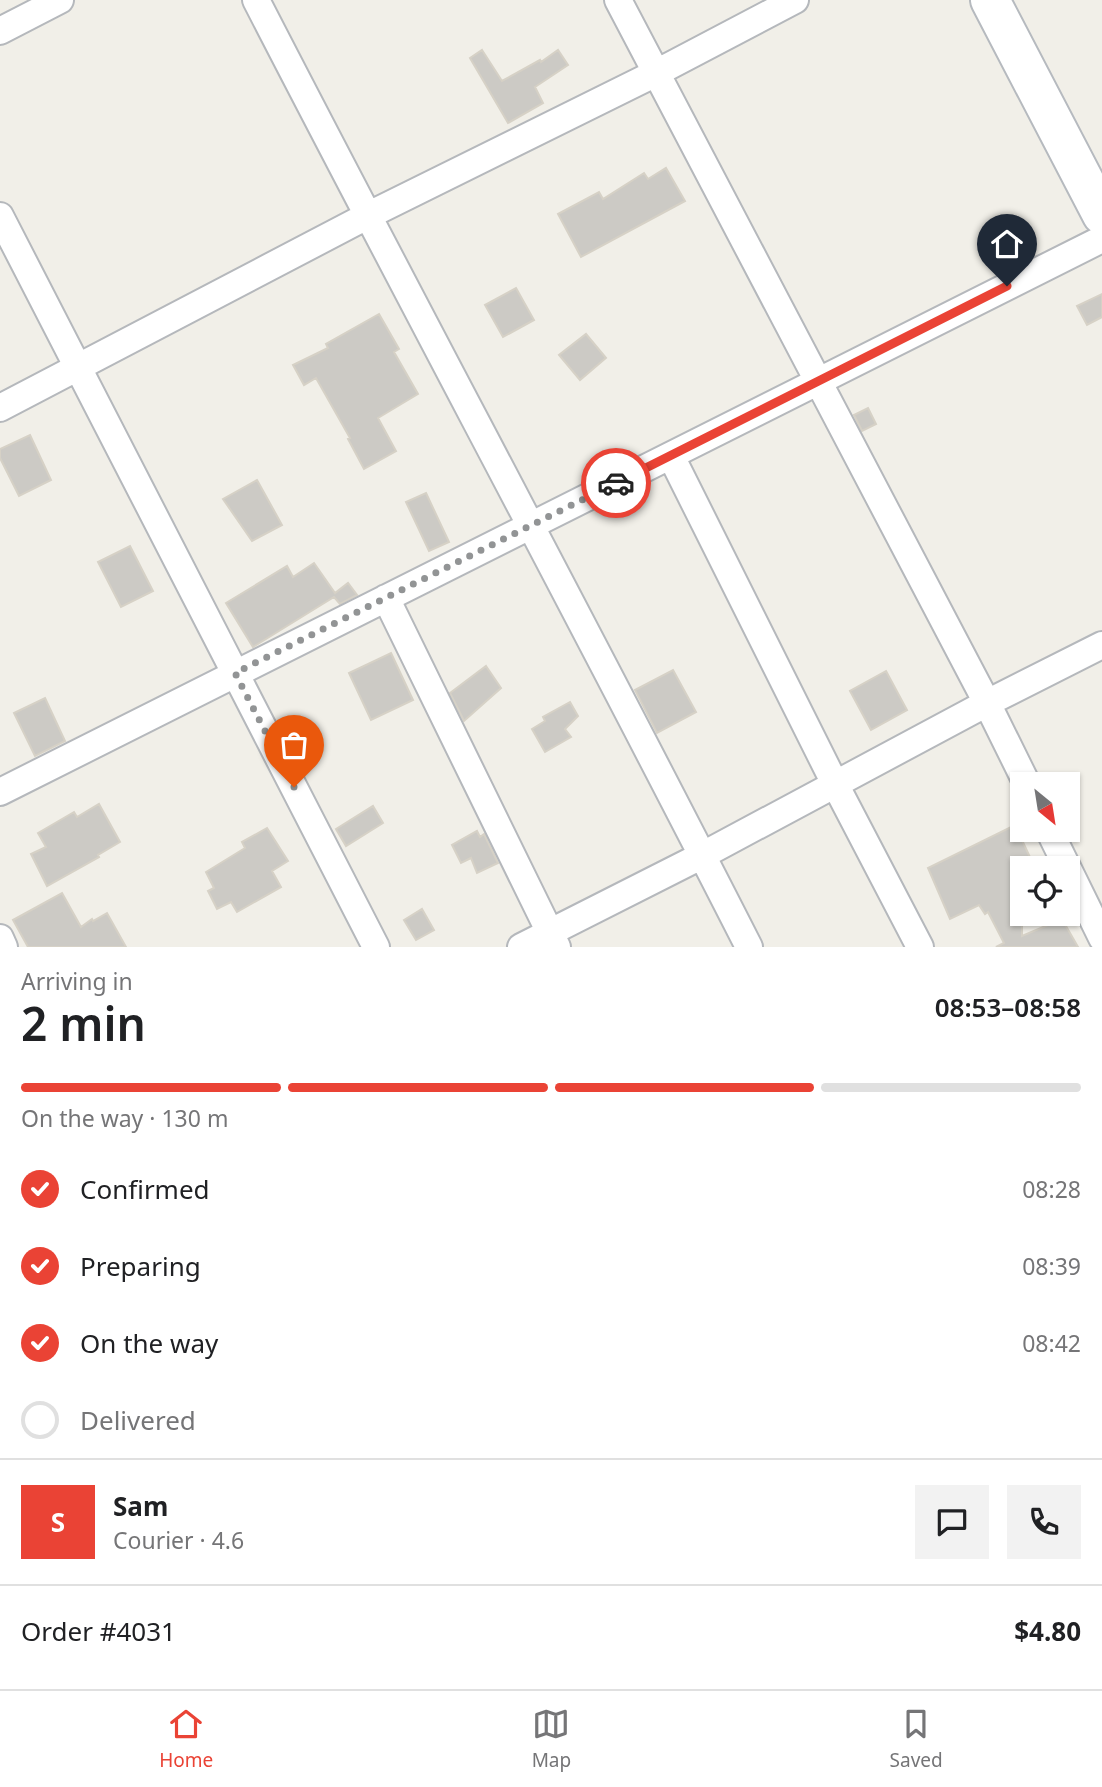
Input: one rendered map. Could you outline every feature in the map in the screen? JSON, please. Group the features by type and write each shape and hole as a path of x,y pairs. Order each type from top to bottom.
{"street":[{"path":"0,31 60,0"},
{"path":"256,0 749,947"},
{"path":"618,0 1021,772"},
{"path":"0,408 367,216 656,73 795,0"},
{"path":"990,0 1102,215"},
{"path":"0,216 376,947"},
{"path":"0,792 1102,239"},
{"path":"670,456 920,947"},
{"path":"386,598 553,940"},
{"path":"521,947 553,940 835,784 1102,645"},
{"path":"1055,842 1102,938"},
{"path":"0,938 4,947"}],"building":[{"path":"482,50 502,81 540,60 541,62 558,50 568,65 535,87 543,103 508,123 470,58"},
{"path":"666,168 685,201 581,257 558,214 599,192 603,199 644,173 648,179"},
{"path":"516,288 534,320 503,337 485,305"},
{"path":"1102,294 1102,317 1087,325 1077,306"},
{"path":"379,314 399,349 394,352 418,394 378,418 396,451 364,469 316,378 304,385 293,365 328,348 326,344"},
{"path":"586,334 606,358 580,380 559,355"},
{"path":"868,408 876,424 862,431 854,415"},
{"path":"30,435 51,480 19,496 0,458 0,449"},
{"path":"257,480 282,525 252,541 223,499"},
{"path":"426,493 449,542 429,551 406,502"},
{"path":"130,546 153,591 121,607 98,562"},
{"path":"314,563 335,593 348,583 357,595 340,604 334,597 253,647 226,603 287,566 293,577"},
{"path":"391,653 413,700 371,720 349,673"},
{"path":"486,666 501,688 464,721 450,693"},
{"path":"673,670 696,712 657,733 635,690"},
{"path":"886,671 907,710 871,730 850,691"},
{"path":"45,698 65,741 35,756 14,713"},
{"path":"570,702 578,716 565,729 571,737 545,752 532,729 545,721 543,717"},
{"path":"99,804 120,842 47,886 31,854 46,847 38,833 74,812 77,817"},
{"path":"373,806 383,823 346,846 336,829"},
{"path":"1010,827 1010,842 1023,842 1029,856 1010,856 1010,926 1022,926 1022,936 1046,926 1066,926 1078,947 996,947 1004,943 988,912 985,914 979,905 950,919 928,868"},
{"path":"267,828 288,861 272,871 281,887 237,912 231,902 217,909 208,891 214,888 206,872 245,848 242,842"},
{"path":"477,831 480,837 484,834 498,863 477,873 471,858 461,863 452,845"},
{"path":"62,893 81,927 107,913 126,947 28,947 13,920"},
{"path":"422,909 434,930 416,940 404,920"}],"way so far":[{"path":"294,787 235,673 616,483"}],"route":[{"path":"616,483 1007,286"}]}
